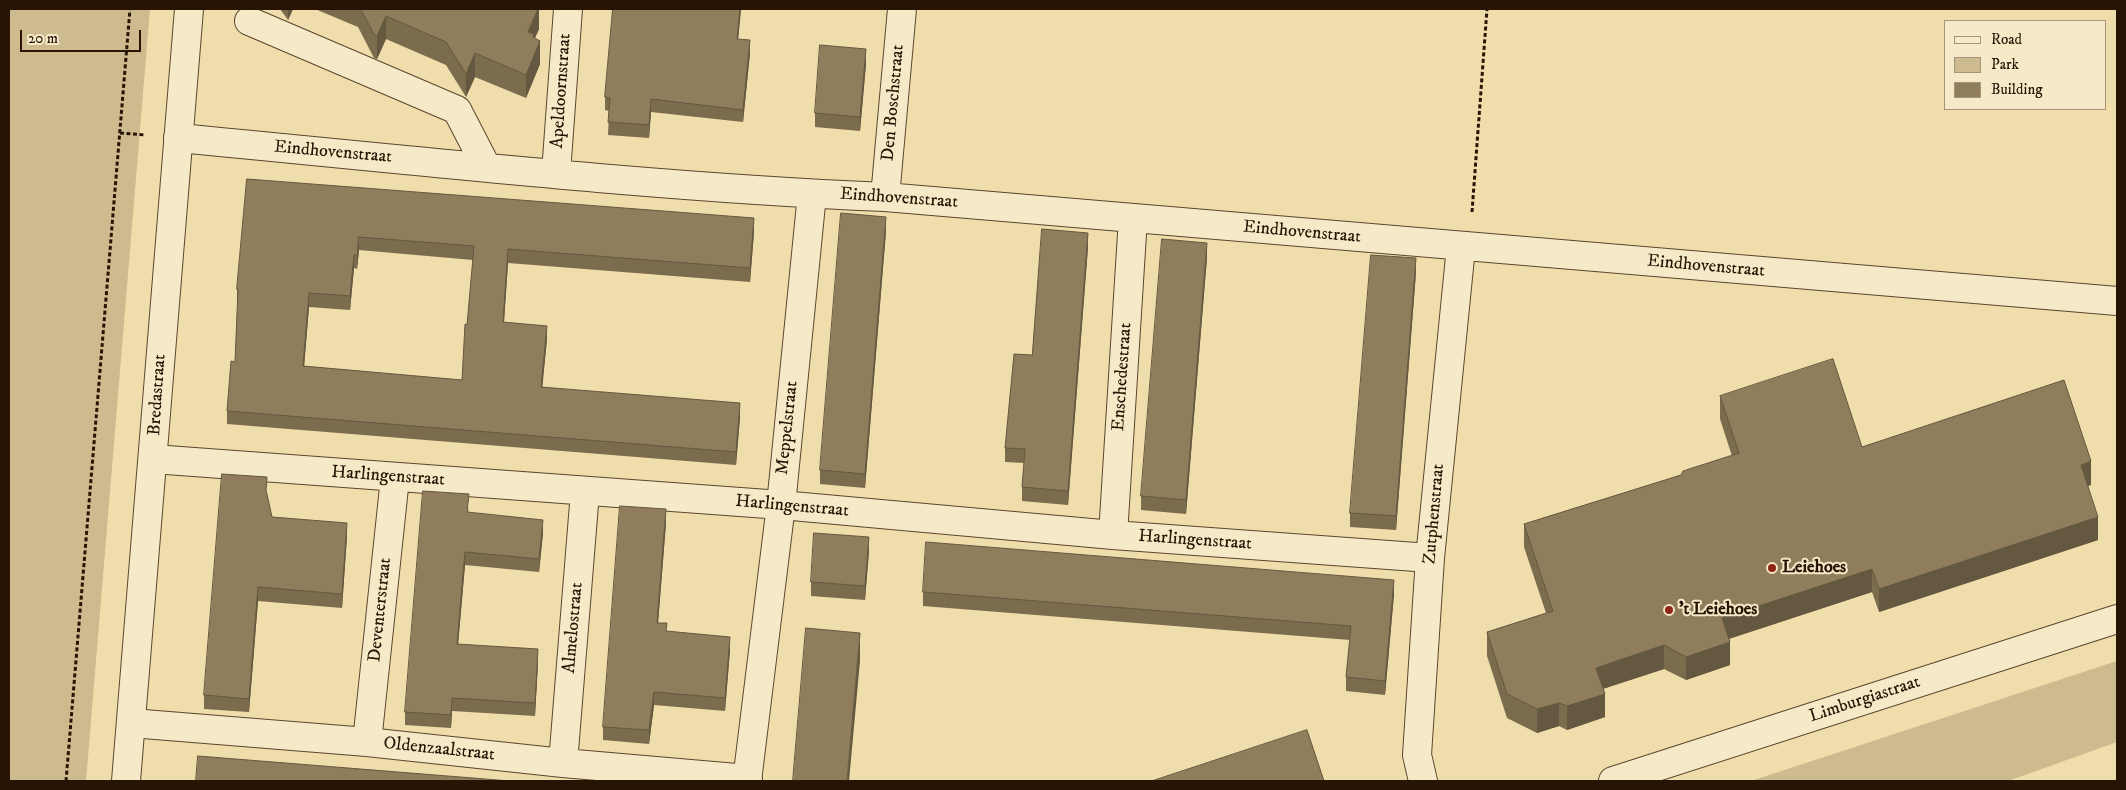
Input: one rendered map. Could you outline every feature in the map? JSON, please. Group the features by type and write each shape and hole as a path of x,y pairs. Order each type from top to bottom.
{"street":[{"name":"Bredastraat","path":"126,781 189,9"},
{"name":"Apeldoornstraat","path":"556,173 568,9"},
{"name":"Den Boschstraat","path":"885,197 902,9"},
{"path":"249,21 457,110 487,168"},
{"name":"Eindhovenstraat","path":"178,138 487,168 812,194 885,197 2117,301"},
{"name":"Meppelstraat","path":"748,780 781,505 812,194"},
{"name":"Enschedestraat","path":"1113,535 1133,218"},
{"name":"Zutphenstraat","path":"1423,781 1417,755 1430,558 1461,247"},
{"name":"Harlingenstraat","path":"153,459 781,505 1113,535 1430,558"},
{"name":"Deventerstraat","path":"367,742 395,478"},
{"name":"Almelostraat","path":"563,763 586,492"},
{"name":"Limburgiastraat","path":"1613,781 2117,619"},
{"name":"Oldenzaalstraat","path":"130,724 367,742 748,780"}],"path":[{"path":"66,781 130,9"},
{"path":"1461,247 1473,208 1487,9"}],"green space":[{"path":"9,9 150,9 86,781 9,781"},
{"path":"2117,661 2117,742 2008,781 1751,781"}],"building":[{"path":"361,9 538,9 528,32 534,34 533,37 540,41 526,75 475,53 466,74 446,42 386,16 377,36 374,34"},
{"path":"613,9 740,9 737,39 750,40 743,110 651,99 649,125 608,122 610,98 605,97"},
{"path":"820,45 866,49 860,117 815,113"},
{"path":"247,179 754,218 750,268 508,249 503,322 547,326 541,387 740,403 736,452 227,411 231,361 235,362 237,289","holes":["359,237 474,246 467,325 465,324 462,380 303,366 309,293 350,296 354,255 357,255"]},
{"path":"841,213 886,217 865,474 820,470"},
{"path":"1042,229 1088,233 1068,491 1022,487 1025,449 1005,448 1014,354 1032,355"},
{"path":"1162,239 1207,243 1186,500 1141,496"},
{"path":"1371,255 1416,258 1396,516 1350,513"},
{"name":"Leiehoes","path":"1833,359 1862,447 2064,380 2091,461 2081,465 2098,517 1879,589 1872,569 1722,618 1730,642 1686,657 1664,645 1596,668 1605,694 1567,706 1559,703 1537,709 1507,694 1487,632 1553,611 1524,524 1681,475 1683,471 1739,453 1720,396"},
{"path":"222,474 267,477 266,490 272,517 347,523 342,594 258,587 249,699 204,695"},
{"path":"423,491 469,494 467,512 543,520 539,559 465,552 457,644 538,649 535,703 452,698 451,715 405,712"},
{"path":"620,506 666,509 657,623 667,623 666,631 730,637 725,698 654,692 649,730 603,727"},
{"path":"814,533 869,537 865,586 811,582"},
{"path":"926,542 1394,580 1385,681 1346,677 1351,626 923,592"},
{"path":"806,628 860,633 847,781 793,781"},
{"path":"1307,730 1324,781 1152,781"},
{"path":"198,756 510,781 196,781"}],"place":[{"name":"Leiehoes","path":"1772,568"},
{"name":"'t Leiehoes","path":"1669,610"}]}
